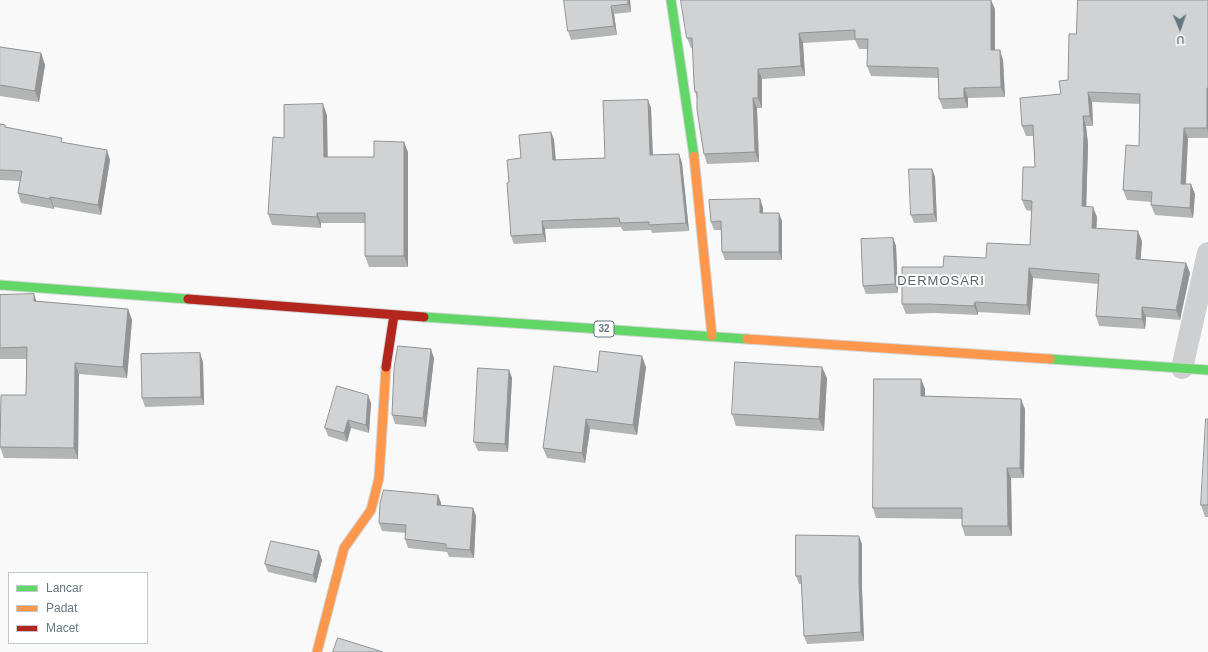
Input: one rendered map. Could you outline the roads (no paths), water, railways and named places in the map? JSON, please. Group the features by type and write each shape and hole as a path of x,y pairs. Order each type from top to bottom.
{"main road":[{"path":"670,0 697,179 712,336"},
{"name":"32","path":"0,285 394,314 1208,370"},
{"path":"317,652 344,548 371,510 379,478 385,376 394,314"}],"street":[{"path":"1182,368 1208,252"}],"district":[{"name":"DERMOSARI","path":"941,281"}]}
